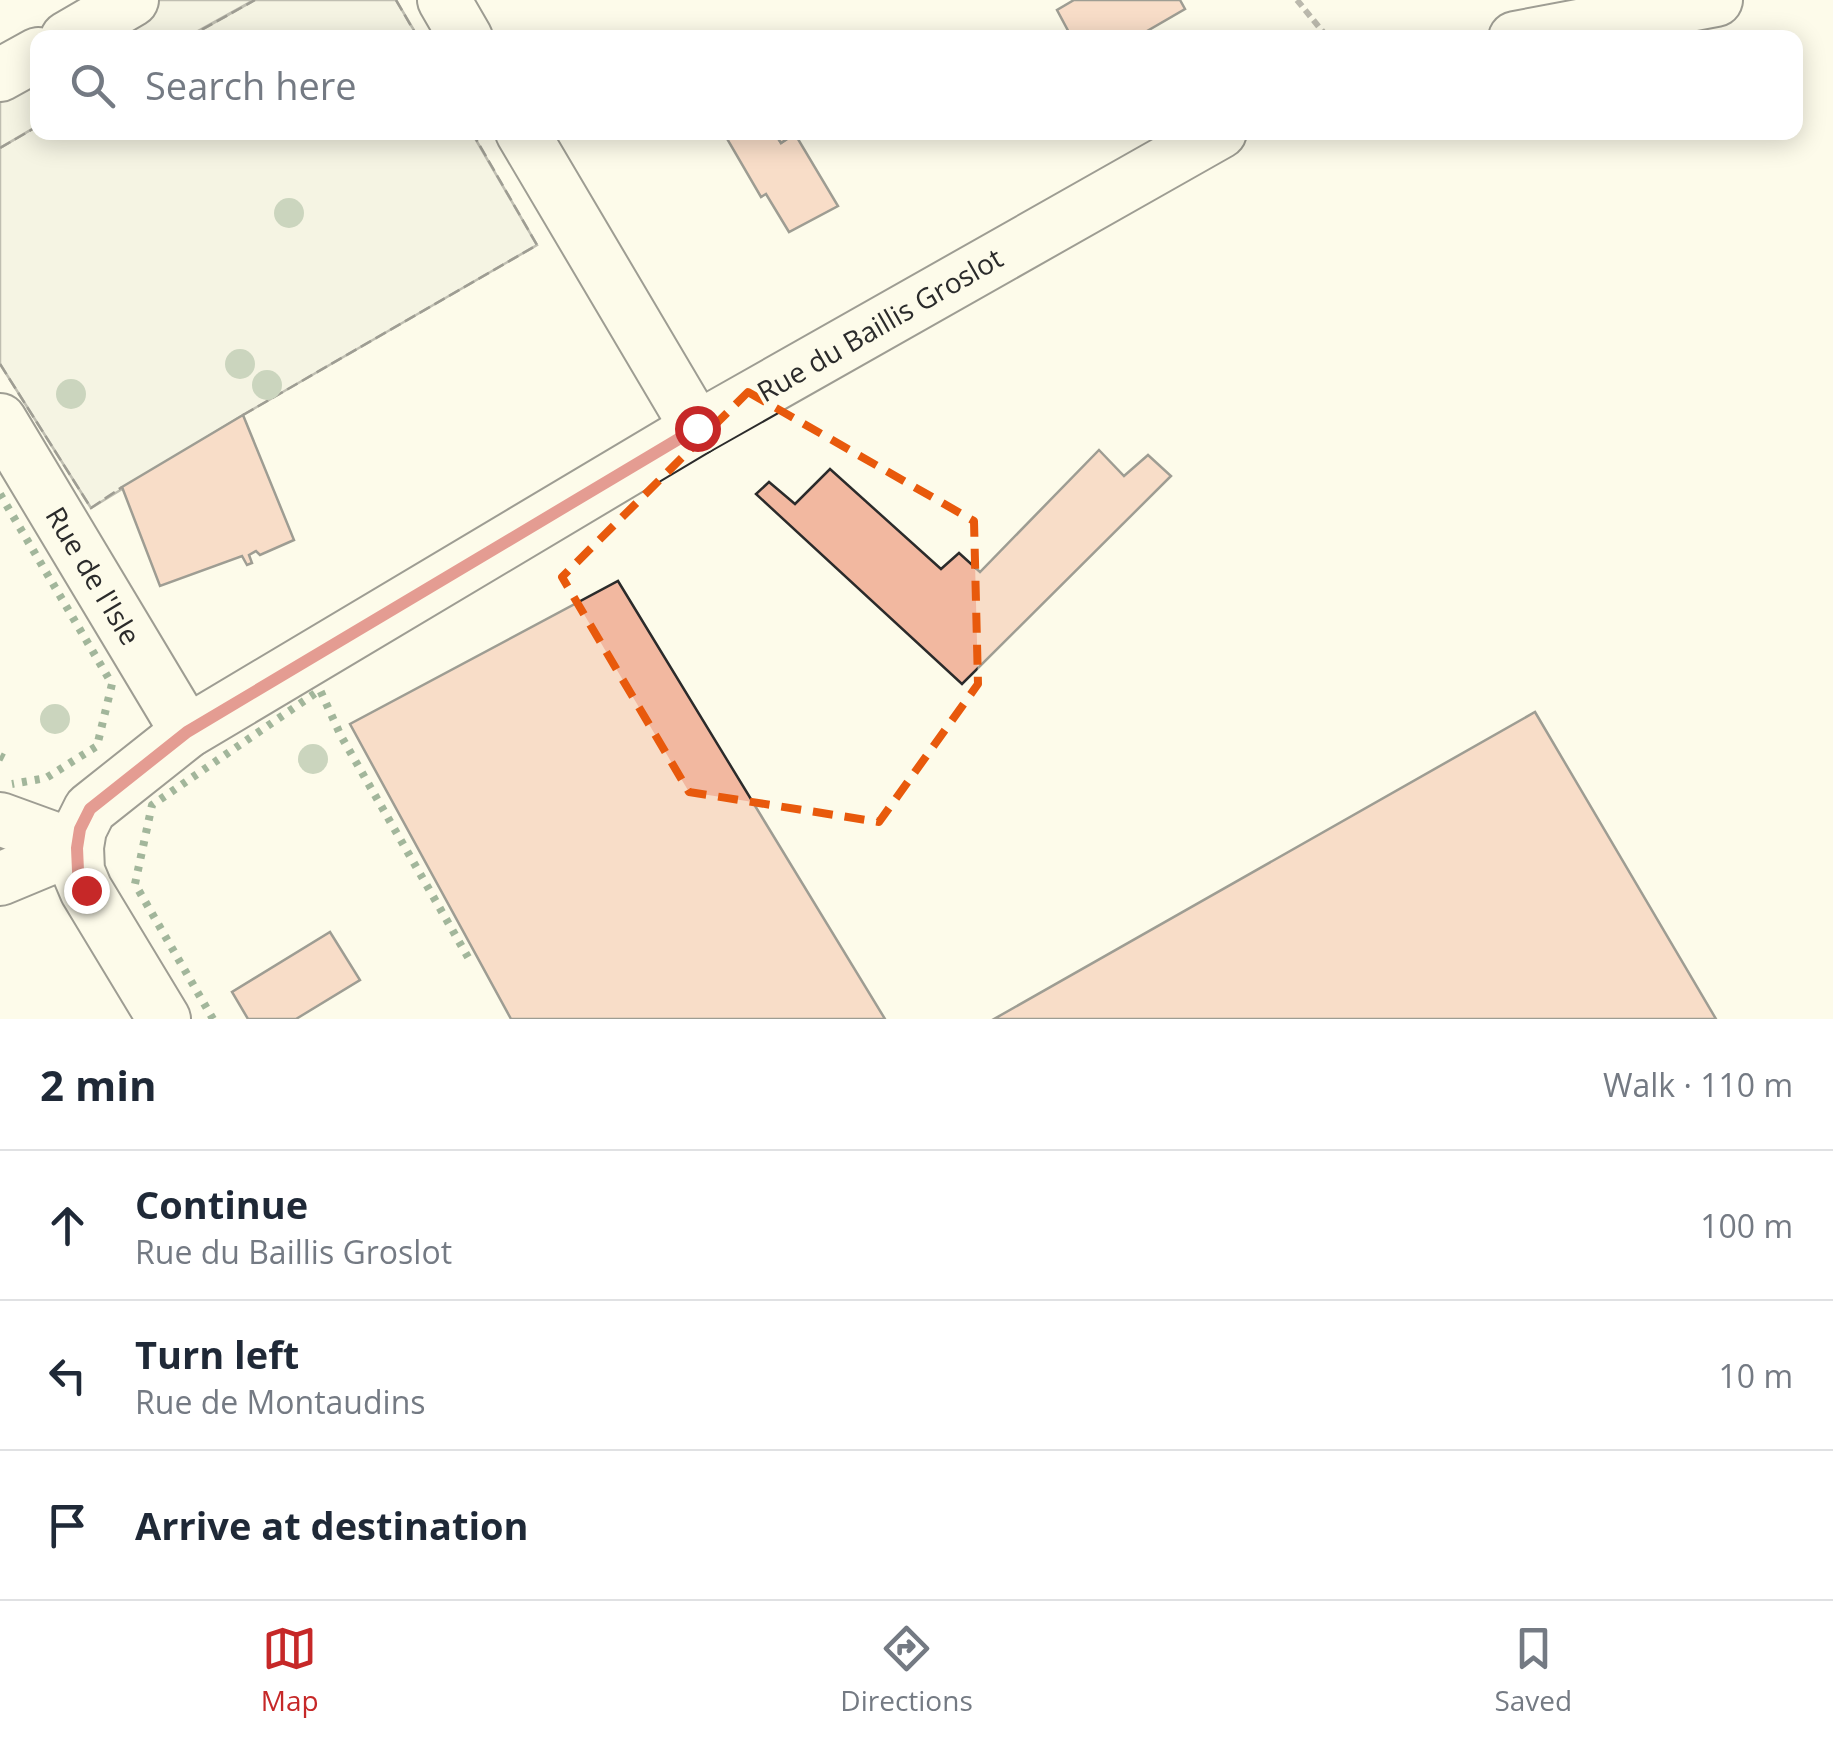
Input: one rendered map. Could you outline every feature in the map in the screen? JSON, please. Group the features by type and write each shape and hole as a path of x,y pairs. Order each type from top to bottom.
{"street":[{"path":"80,30 132,0"},
{"path":"444,0 461,30"},
{"path":"1558,30 1716,0"},
{"path":"0,76 30,59"},
{"path":"527,140 697,428"},
{"name":"Rue du Baillis Groslot","path":"77,848 80,829 90,809 187,732 697,428 1206,140"},
{"name":"Rue de l'Isle","path":"0,420 187,732"},
{"path":"0,819 77,848"},
{"path":"0,879 77,848"},
{"path":"77,848 78,871 86,890 164,1019"}],"path":[{"path":"1297,0 1321,30"}],"highlighted area":[{"path":"748,392 974,521 978,684 879,822 689,792 562,577"}],"shaded area":[{"path":"132,0 254,0 200,30 81,30"},
{"path":"255,0 396,0 414,30 201,30"},
{"path":"30,58 30,130 0,148 0,75"},
{"path":"30,130 30,140 476,140 537,245 91,508 0,364 0,148"}],"building":[{"path":"1074,0 1180,0 1185,9 1149,30 1068,30 1057,10"},
{"path":"728,140 799,140 838,206 789,232 766,194 761,197"},
{"path":"243,415 294,540 260,555 256,551 249,555 252,563 247,565 242,556 160,586 122,487"},
{"path":"1099,450 1124,476 1148,455 1171,476 962,684 756,494 769,482 795,504 830,469 941,569 959,553 980,572"},
{"path":"618,581 885,1019 511,1019 350,724"},
{"path":"1535,712 1716,1019 994,1019"},
{"path":"330,932 360,980 296,1019 248,1019 232,992"}],"hedge":[{"path":"0,494 112,684 97,746 46,778 12,784"},
{"path":"213,1019 135,884 152,805 320,690 341,736 469,959"},
{"path":"0,756 4,758"}],"fence":[{"path":"201,30 255,0"},
{"path":"396,0 413,30"},
{"path":"0,148 30,131"},
{"path":"243,415 537,245 477,140"},
{"path":"0,364 91,508 122,487"}],"route":[{"path":"86,890 78,871 77,848 80,829 90,809 187,732 697,428"}]}
